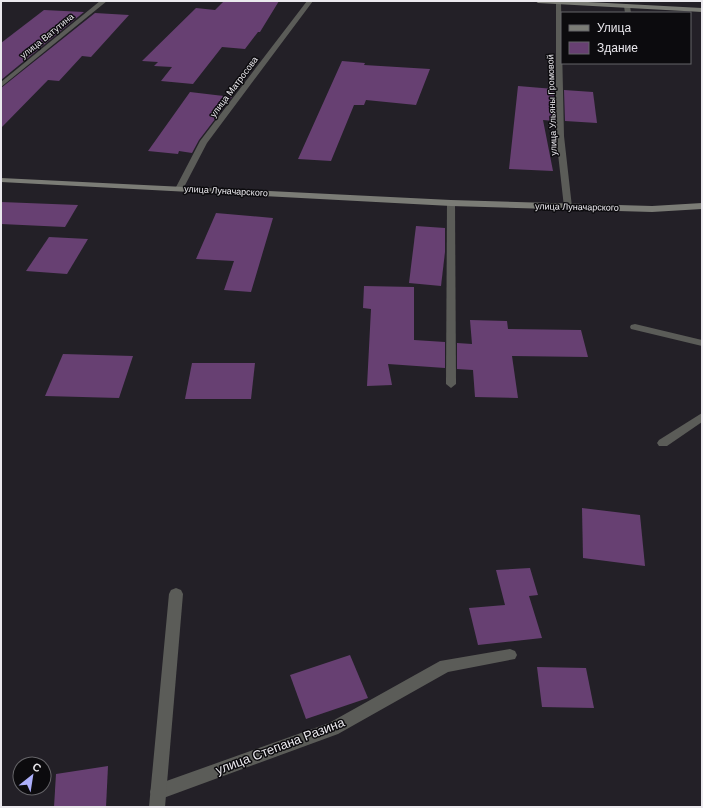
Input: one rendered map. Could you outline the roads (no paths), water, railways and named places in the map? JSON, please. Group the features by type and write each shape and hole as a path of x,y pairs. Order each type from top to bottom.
{"main road":[{"path":"538,1 702,10"},
{"name":"улица Луначарского","path":"1,180 451,203 652,209 702,206"}],"street":[{"name":"улица Ватутина","path":"1,85 104,1"},
{"name":"улица Матросова","path":"179,189 203,143 310,1"},
{"name":"улица Ульяны Громовой","path":"558,2 560,136 568,207"},
{"path":"627,6 628,12"},
{"path":"451,203 451,384"},
{"path":"635,327 702,343"},
{"path":"663,443 702,417"},
{"path":"157,807 176,594"},
{"name":"улица Степана Разина","path":"158,792 333,729 445,666 510,655"}]}
